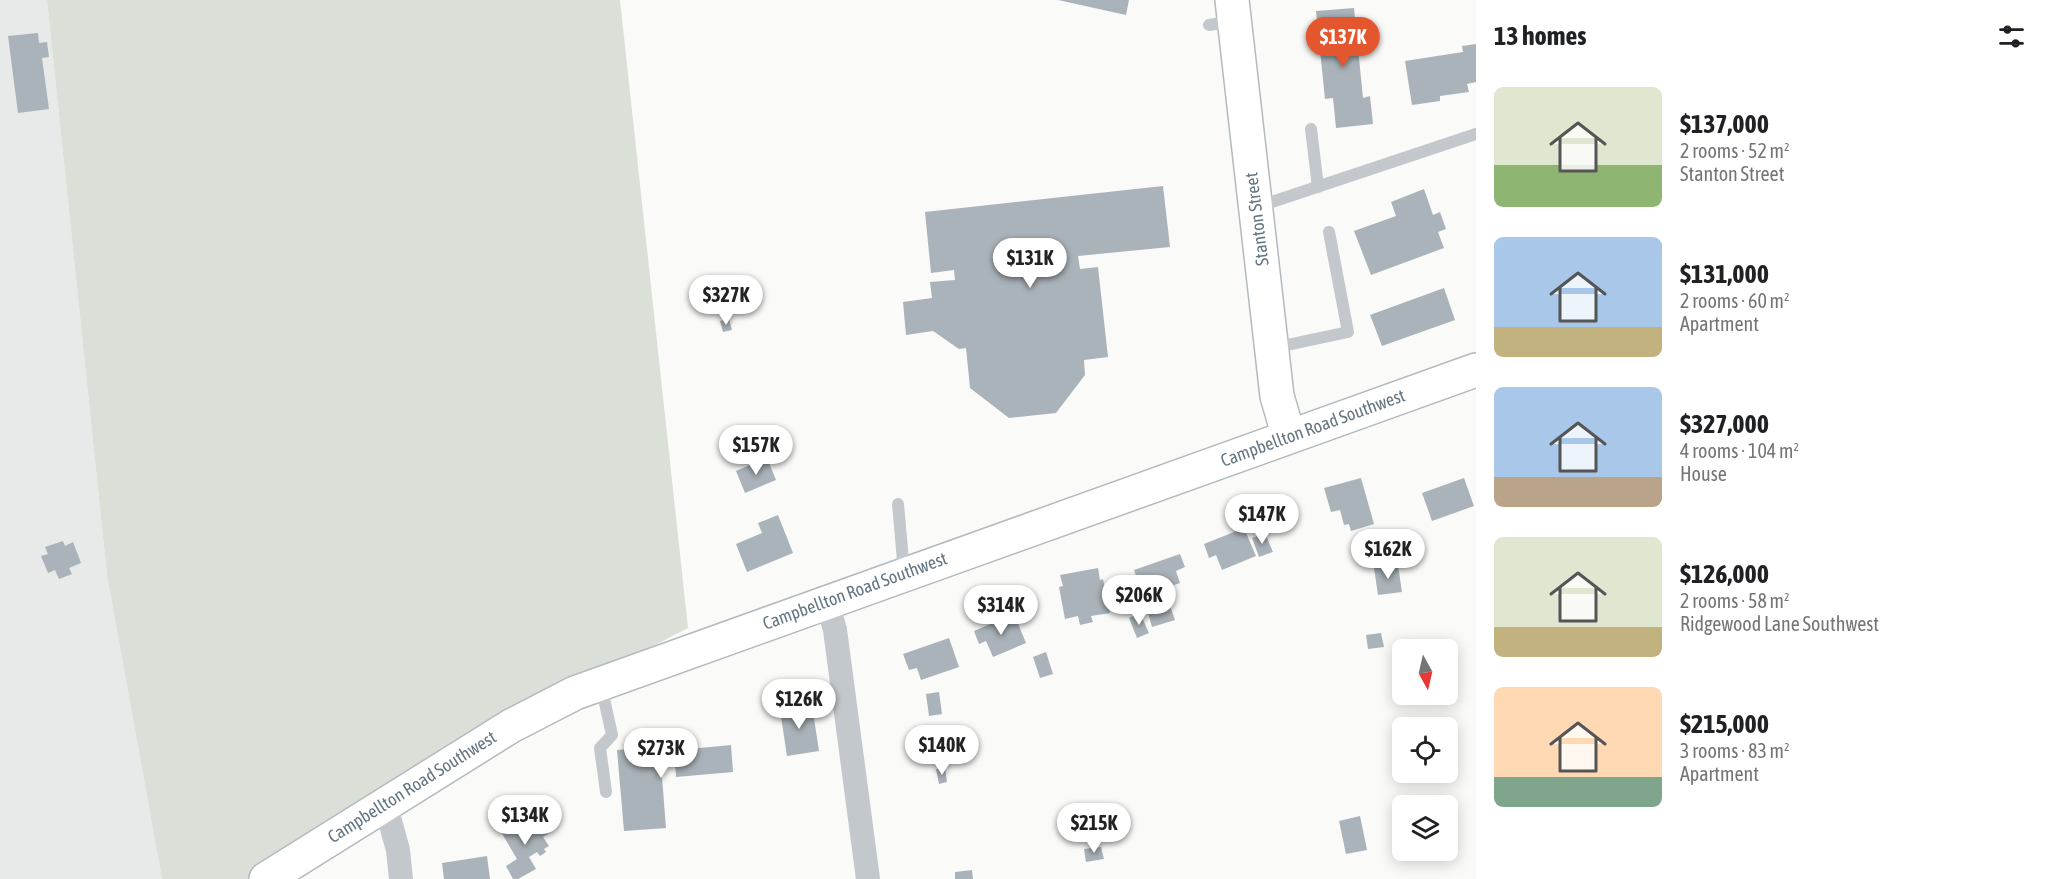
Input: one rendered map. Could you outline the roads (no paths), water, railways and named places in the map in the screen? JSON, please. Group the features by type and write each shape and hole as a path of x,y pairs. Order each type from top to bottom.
{"main road":[{"name":"Stanton Street","path":"1225,15 1256,207 1277,396 1289,437"},
{"name":"Campbellton Road Southwest","path":"266,879 384,803 511,726 575,693 827,600 1476,370"}],"street":[{"path":"827,600 835,630 868,879"},
{"path":"384,803 398,850 401,879"}],"lane":[{"path":"1311,129 1318,187"},
{"path":"1256,207 1476,134"},
{"path":"1272,348 1348,332 1329,232"},
{"path":"898,504 904,573"},
{"path":"601,684 612,735 600,748 606,792"}]}
